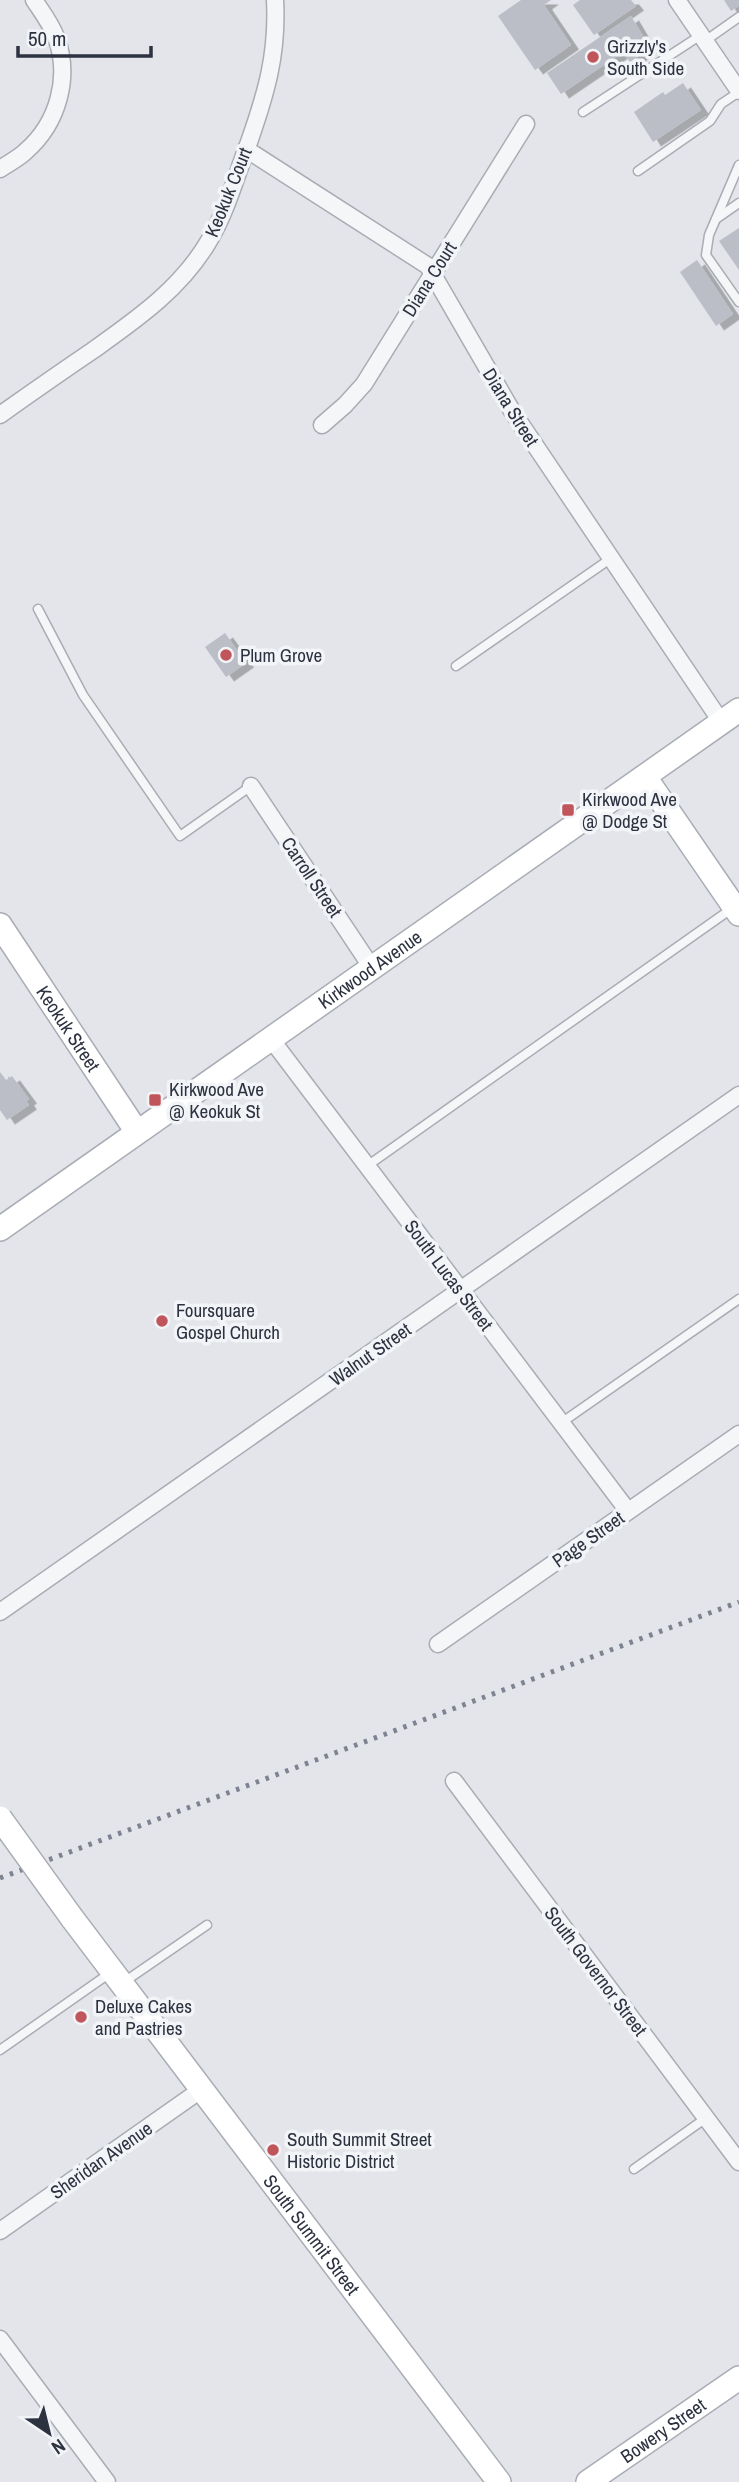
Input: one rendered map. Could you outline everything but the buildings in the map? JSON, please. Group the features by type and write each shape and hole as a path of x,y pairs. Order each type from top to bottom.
{"street":[{"path":"0,169 26,151 41,135 58,101 62,80 59,49 48,20 34,0"},
{"name":"Keokuk Court","path":"0,415 146,313 192,266 210,239 221,217 266,92 274,59 277,25 275,0"},
{"path":"677,0 739,92"},
{"name":"Diana Court","path":"322,425 364,384 526,124"},
{"name":"Diana Street","path":"246,149 428,266 512,411 610,559 730,717"},
{"name":"Kirkwood Avenue","path":"0,1228 730,717"},
{"path":"645,777 737,908"},
{"name":"Carroll Street","path":"251,786 372,968"},
{"name":"Keokuk Street","path":"0,925 137,1132"},
{"name":"South Lucas Street","path":"271,1039 628,1511"},
{"name":"Walnut Street","path":"0,1612 739,1095"},
{"name":"Page Street","path":"438,1644 739,1434"},
{"name":"South Governor Street","path":"454,1780 739,2162"},
{"name":"South Summit Street","path":"0,1818 117,1978 499,2482"},
{"name":"Sheridan Avenue","path":"0,2231 202,2089"},
{"path":"0,2339 107,2482"},
{"name":"Bowery Street","path":"588,2482 739,2378"}],"lane":[{"path":"583,112 739,17"},
{"path":"638,171 710,121 721,104 739,92"},
{"path":"739,166 709,235 706,255 739,302"},
{"path":"716,219 739,203"},
{"path":"456,666 610,559"},
{"path":"38,610 83,695 180,836 251,786"},
{"path":"366,1166 737,908"},
{"path":"561,1423 739,1299"},
{"path":"0,2050 206,1925"},
{"path":"634,2169 706,2118"}],"railway":[{"path":"0,1878 739,1602"}],"place":[{"name":"Grizzly's South Side","path":"593,57"},
{"name":"Plum Grove","path":"226,655"},
{"name":"Kirkwood Ave @ Dodge St","path":"568,810"},
{"name":"Kirkwood Ave @ Keokuk St","path":"155,1100"},
{"name":"Foursquare Gospel Church","path":"162,1321"},
{"name":"Deluxe Cakes and Pastries","path":"81,2017"},
{"name":"South Summit Street Historic District","path":"273,2150"}]}
